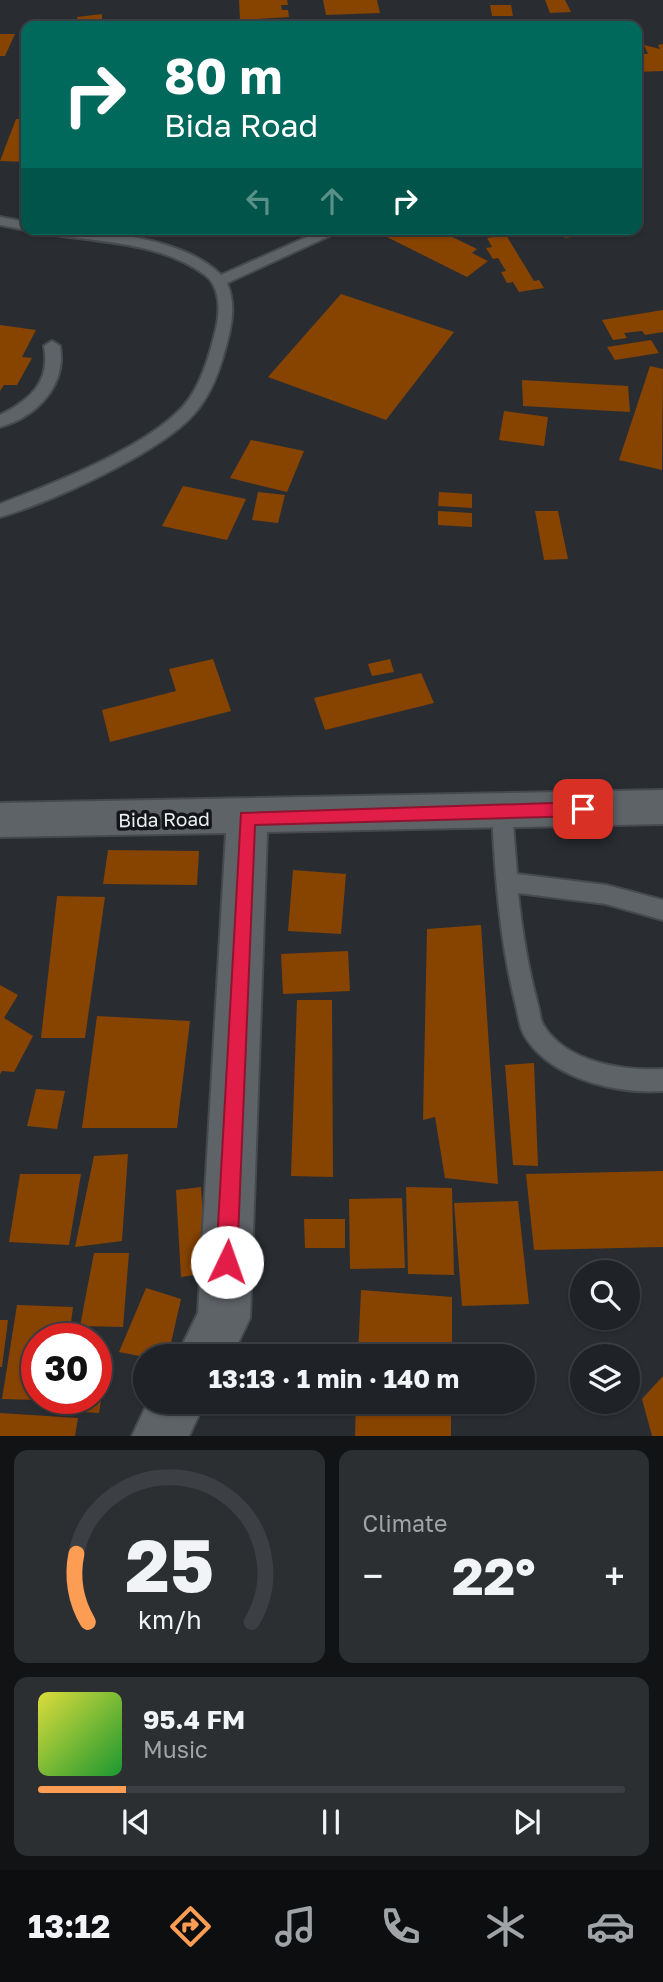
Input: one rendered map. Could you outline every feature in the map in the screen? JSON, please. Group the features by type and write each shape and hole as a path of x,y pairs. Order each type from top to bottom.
{"street":[{"name":"Bida Road","path":"0,820 247,818 663,807"},
{"path":"210,1344 224,1318 247,818"},
{"path":"159,1436 171,1414"}],"lane":[{"path":"0,220 21,225"},
{"path":"0,511 142,444 187,412 201,390 220,345 225,309 219,281 194,261 170,251 76,235"},
{"path":"219,281 324,235"},
{"path":"0,422 26,409 47,388 57,363 52,346"},
{"path":"502,811 507,882 520,981 535,1033 566,1059 602,1075 663,1080"},
{"path":"507,882 591,892 635,900 663,910"}],"building":[{"path":"239,0 287,0 288,5 281,5 282,10 288,10 289,17 240,20"},
{"path":"323,0 377,0 380,13 326,15"},
{"path":"545,0 565,0 571,12 550,13"},
{"path":"490,5 511,5 513,16 492,16"},
{"path":"102,14 102,20 78,21 77,17"},
{"path":"0,34 15,34 5,56 0,56"},
{"path":"663,44 663,71 642,72 642,54 648,54 644,45 660,49 658,45"},
{"path":"16,119 21,119 21,162 0,161"},
{"path":"383,235 448,235 477,249 472,253 488,261 467,277"},
{"path":"506,235 534,281 539,280 544,288 519,292 513,282 507,283 501,272 506,271 498,258 493,259 486,248 492,247 487,238"},
{"path":"563,235 584,235 565,238"},
{"path":"341,294 454,332 386,420 268,377"},
{"path":"663,310 663,332 645,335 642,331 624,333 627,338 613,340 602,320"},
{"path":"0,325 36,330 22,357 32,358 17,385 4,385 0,391"},
{"path":"651,340 659,353 615,360 607,347"},
{"path":"650,366 663,369 662,470 619,460"},
{"path":"522,380 628,386 630,412 523,406"},
{"path":"504,411 548,417 544,446 499,440"},
{"path":"251,440 304,451 287,492 230,478"},
{"path":"183,486 246,499 227,540 162,526"},
{"path":"258,492 285,495 278,523 252,520"},
{"path":"439,492 472,494 472,508 438,506"},
{"path":"438,511 472,513 472,527 438,525"},
{"path":"535,511 558,511 568,559 544,560"},
{"path":"213,659 231,711 110,742 102,710 176,691 169,669"},
{"path":"390,659 394,672 372,676 368,664"},
{"path":"421,673 434,703 325,730 314,698"},
{"path":"108,850 199,851 197,885 103,884"},
{"path":"293,870 346,874 341,934 288,931"},
{"path":"57,896 105,897 85,1038 41,1038"},
{"path":"481,925 498,1184 445,1178 435,1117 423,1120 427,929"},
{"path":"348,951 350,991 283,994 281,954"},
{"path":"0,985 18,995 4,1018 33,1036 14,1072 2,1071 0,1074"},
{"path":"297,1000 332,1000 333,1177 291,1176"},
{"path":"97,1016 190,1021 177,1128 82,1128"},
{"path":"534,1063 538,1166 513,1165 505,1065"},
{"path":"36,1089 65,1091 57,1129 27,1126"},
{"path":"128,1154 122,1241 75,1247 94,1156"},
{"path":"663,1171 663,1247 534,1250 526,1174"},
{"path":"20,1174 81,1174 69,1245 9,1242"},
{"path":"201,1187 207,1273 181,1277 176,1190"},
{"path":"406,1187 452,1188 454,1275 408,1274"},
{"path":"402,1198 405,1268 350,1269 349,1199"},
{"path":"518,1201 529,1304 462,1306 454,1203"},
{"path":"304,1219 345,1219 345,1248 305,1248"},
{"path":"94,1253 129,1253 123,1327 112,1327 112,1323 81,1323"},
{"path":"146,1288 181,1299 171,1344 133,1344 133,1355 119,1352"},
{"path":"361,1290 452,1297 452,1344 359,1344"},
{"path":"17,1305 73,1307 71,1323 21,1323 21,1400 2,1399"},
{"path":"0,1320 8,1320 2,1367 0,1367"},
{"path":"663,1376 663,1436 652,1436 642,1399"},
{"path":"0,1413 78,1418 75,1436 0,1436"},
{"path":"356,1414 451,1414 451,1436 355,1436"}],"route":[{"path":"227,1262 247,818 583,809"}]}
